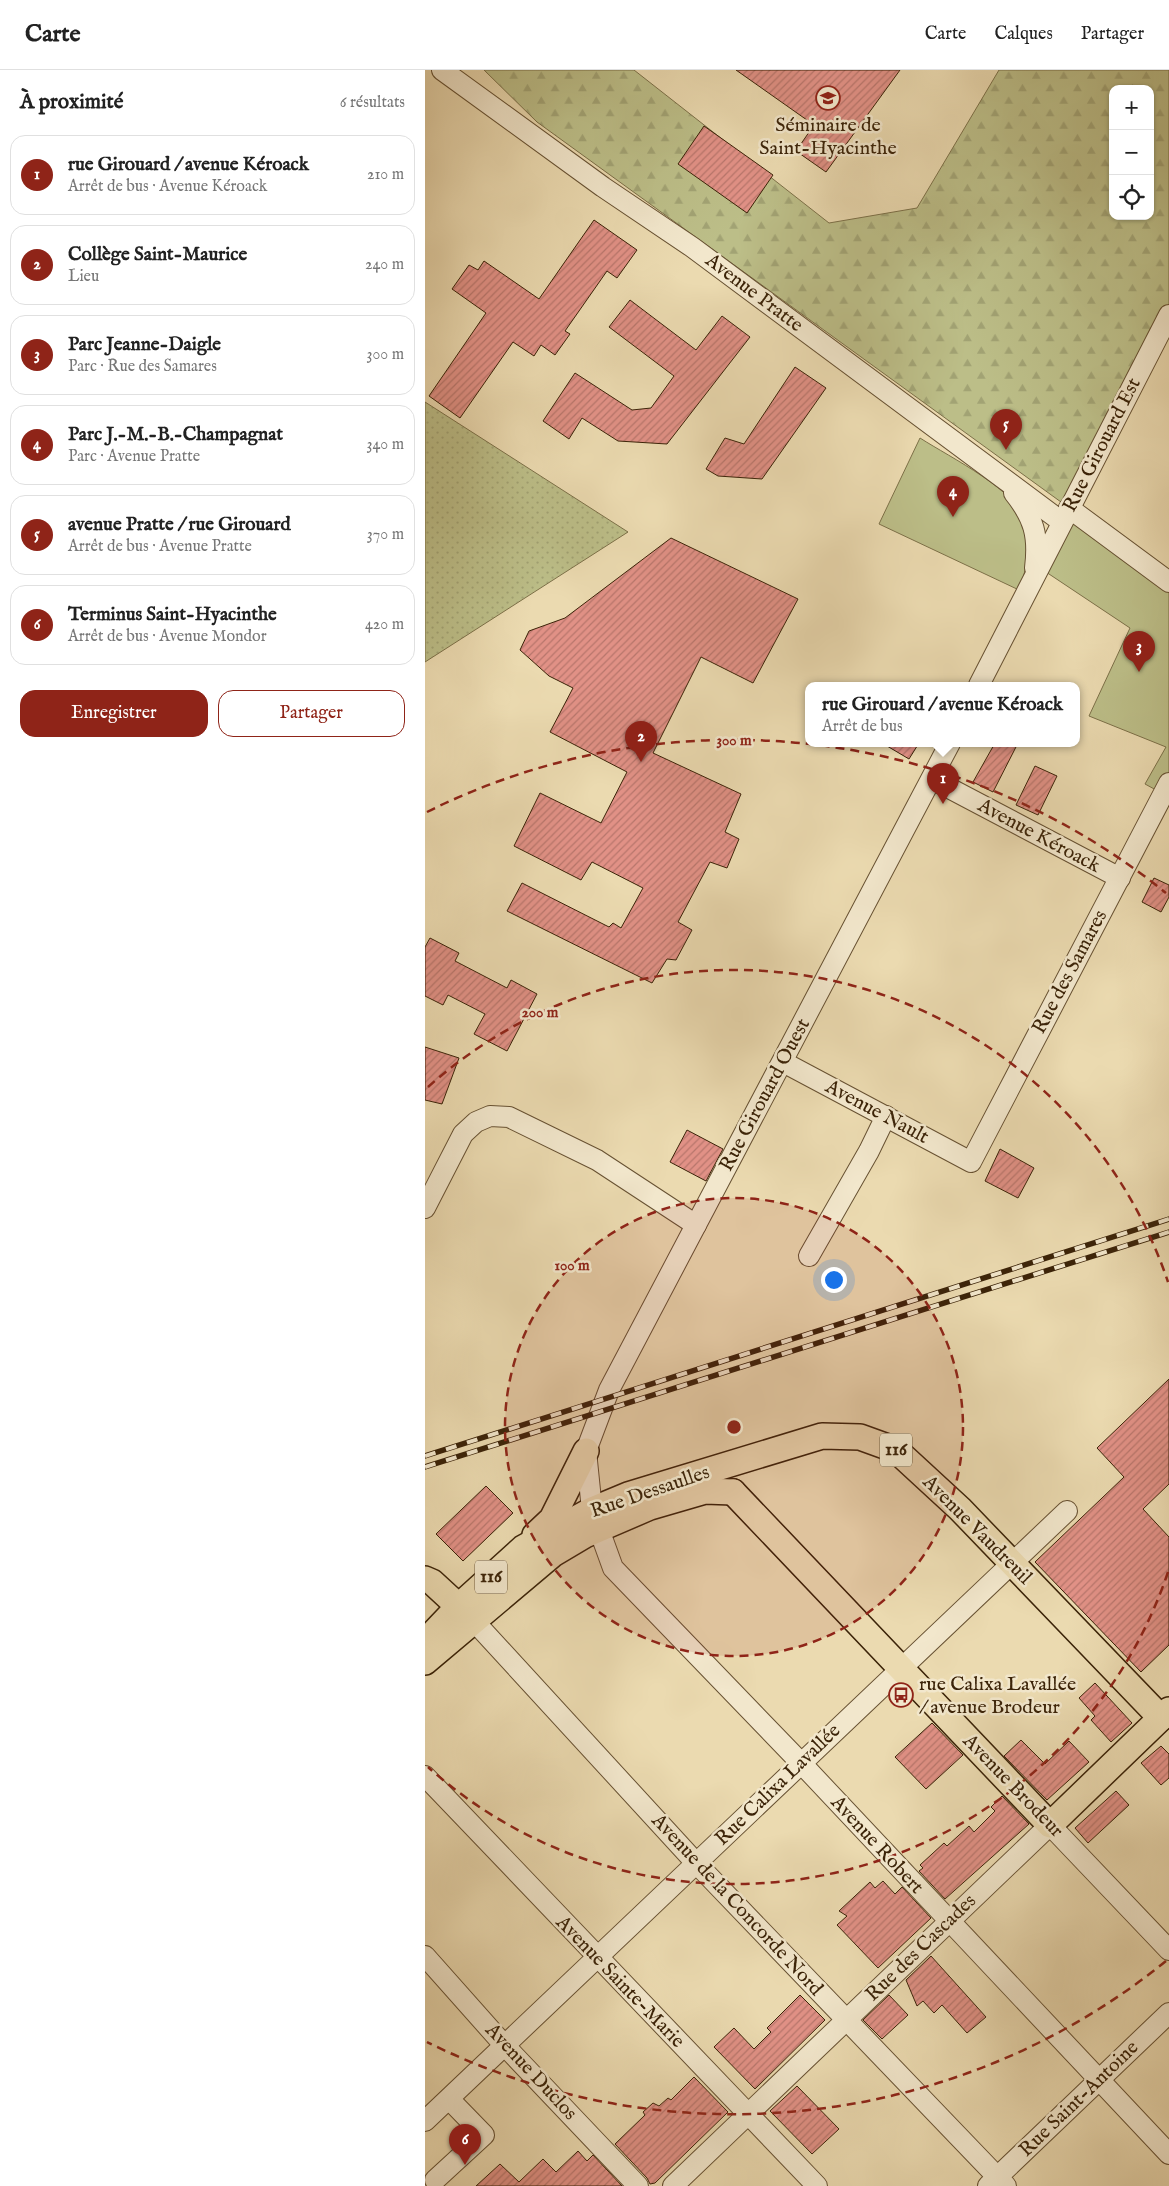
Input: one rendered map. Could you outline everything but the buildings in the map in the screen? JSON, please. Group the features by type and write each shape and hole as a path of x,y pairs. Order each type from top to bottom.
{"main road":[{"name":"Avenue Vaudreuil","path":"741,1462 822,1436 859,1437 896,1450 960,1509 1166,1718"},
{"path":"523,1548 552,1519 586,1451"},
{"path":"733,1492 733,1476 741,1462"},
{"name":"Rue Dessaulles","path":"425,1642 553,1554 595,1519 628,1495 741,1462"},
{"name":"Rue Dessaulles","path":"425,1662 523,1548 595,1519 650,1507 705,1490 733,1492"},
{"name":"Avenue Brodeur","path":"733,1492 1050,1825"},
{"path":"425,1579 433,1582 466,1613"},
{"name":"Rue des Cascades","path":"1050,1825 1166,1718"}],"street":[{"name":"Avenue Pratte","path":"442,70 603,187 692,247 942,431 1004,479 1066,515 1169,582"},
{"name":"Rue Girouard Est","path":"1035,575 1169,315"},
{"path":"981,682 1035,575 1037,551 1035,526 1023,504 1004,479"},
{"name":"Rue Girouard Ouest","path":"586,1451 609,1390 948,747"},
{"name":"Avenue Kéroack","path":"932,779 1120,878"},
{"name":"Rue des Samares","path":"971,1162 1169,783"},
{"name":"Avenue Nault","path":"783,1062 971,1162"},
{"path":"425,1207 463,1134 476,1122 490,1116 509,1117 597,1160 696,1225"},
{"path":"809,1256 869,1151 886,1116"},
{"path":"586,1451 595,1519"},
{"name":"Rue Calixa Lavallée","path":"425,2122 1067,1511"},
{"name":"Avenue Robert","path":"595,1519 613,1568 1169,2154"},
{"name":"Avenue de la Concorde Nord","path":"466,1613 696,1863 847,2020 997,2183"},
{"name":"Avenue Sainte-Marie","path":"426,1784 817,2186"},
{"name":"Rue des Cascades","path":"673,2186 1050,1825"},
{"name":"Avenue Brodeur","path":"1050,1825 1169,1950"},
{"name":"Avenue Duclos","path":"425,1956 505,2046 638,2186"},
{"name":"Rue Saint-Antoine","path":"997,2183 1099,2080 1169,2013"},
{"path":"434,2178 484,2135 449,2099"}],"green space":[{"path":"484,70 634,70 829,223 917,208 999,70 1169,70 1169,317 1072,510 537,122"},
{"path":"425,402 628,532 425,662"},
{"path":"920,438 982,476 1012,500 1022,513 1029,526 1030,540 1026,568 1019,590 879,524"},
{"path":"1072,510 1169,580 1169,797 1145,784 1166,747 1089,716 1130,628 1043,570"}],"railway":[{"path":"425,1456 1169,1219"},
{"path":"425,1467 1169,1232"}],"place":[{"name":"Séminaire de Saint-Hyacinthe","path":"828,98"},
{"name":"avenue Pratte / rue Girouard","path":"1006,450"},
{"name":"Parc J.-M.-B.-Champagnat","path":"953,517"},
{"name":"Parc Jeanne-Daigle","path":"1139,672"},
{"name":"Collège Saint-Maurice","path":"641,762"},
{"name":"rue Girouard / avenue Kéroack","path":"943,804"},
{"name":"rue Calixa Lavallée / avenue Brodeur","path":"901,1695"},
{"name":"Terminus Saint-Hyacinthe","path":"465,2165"}]}
